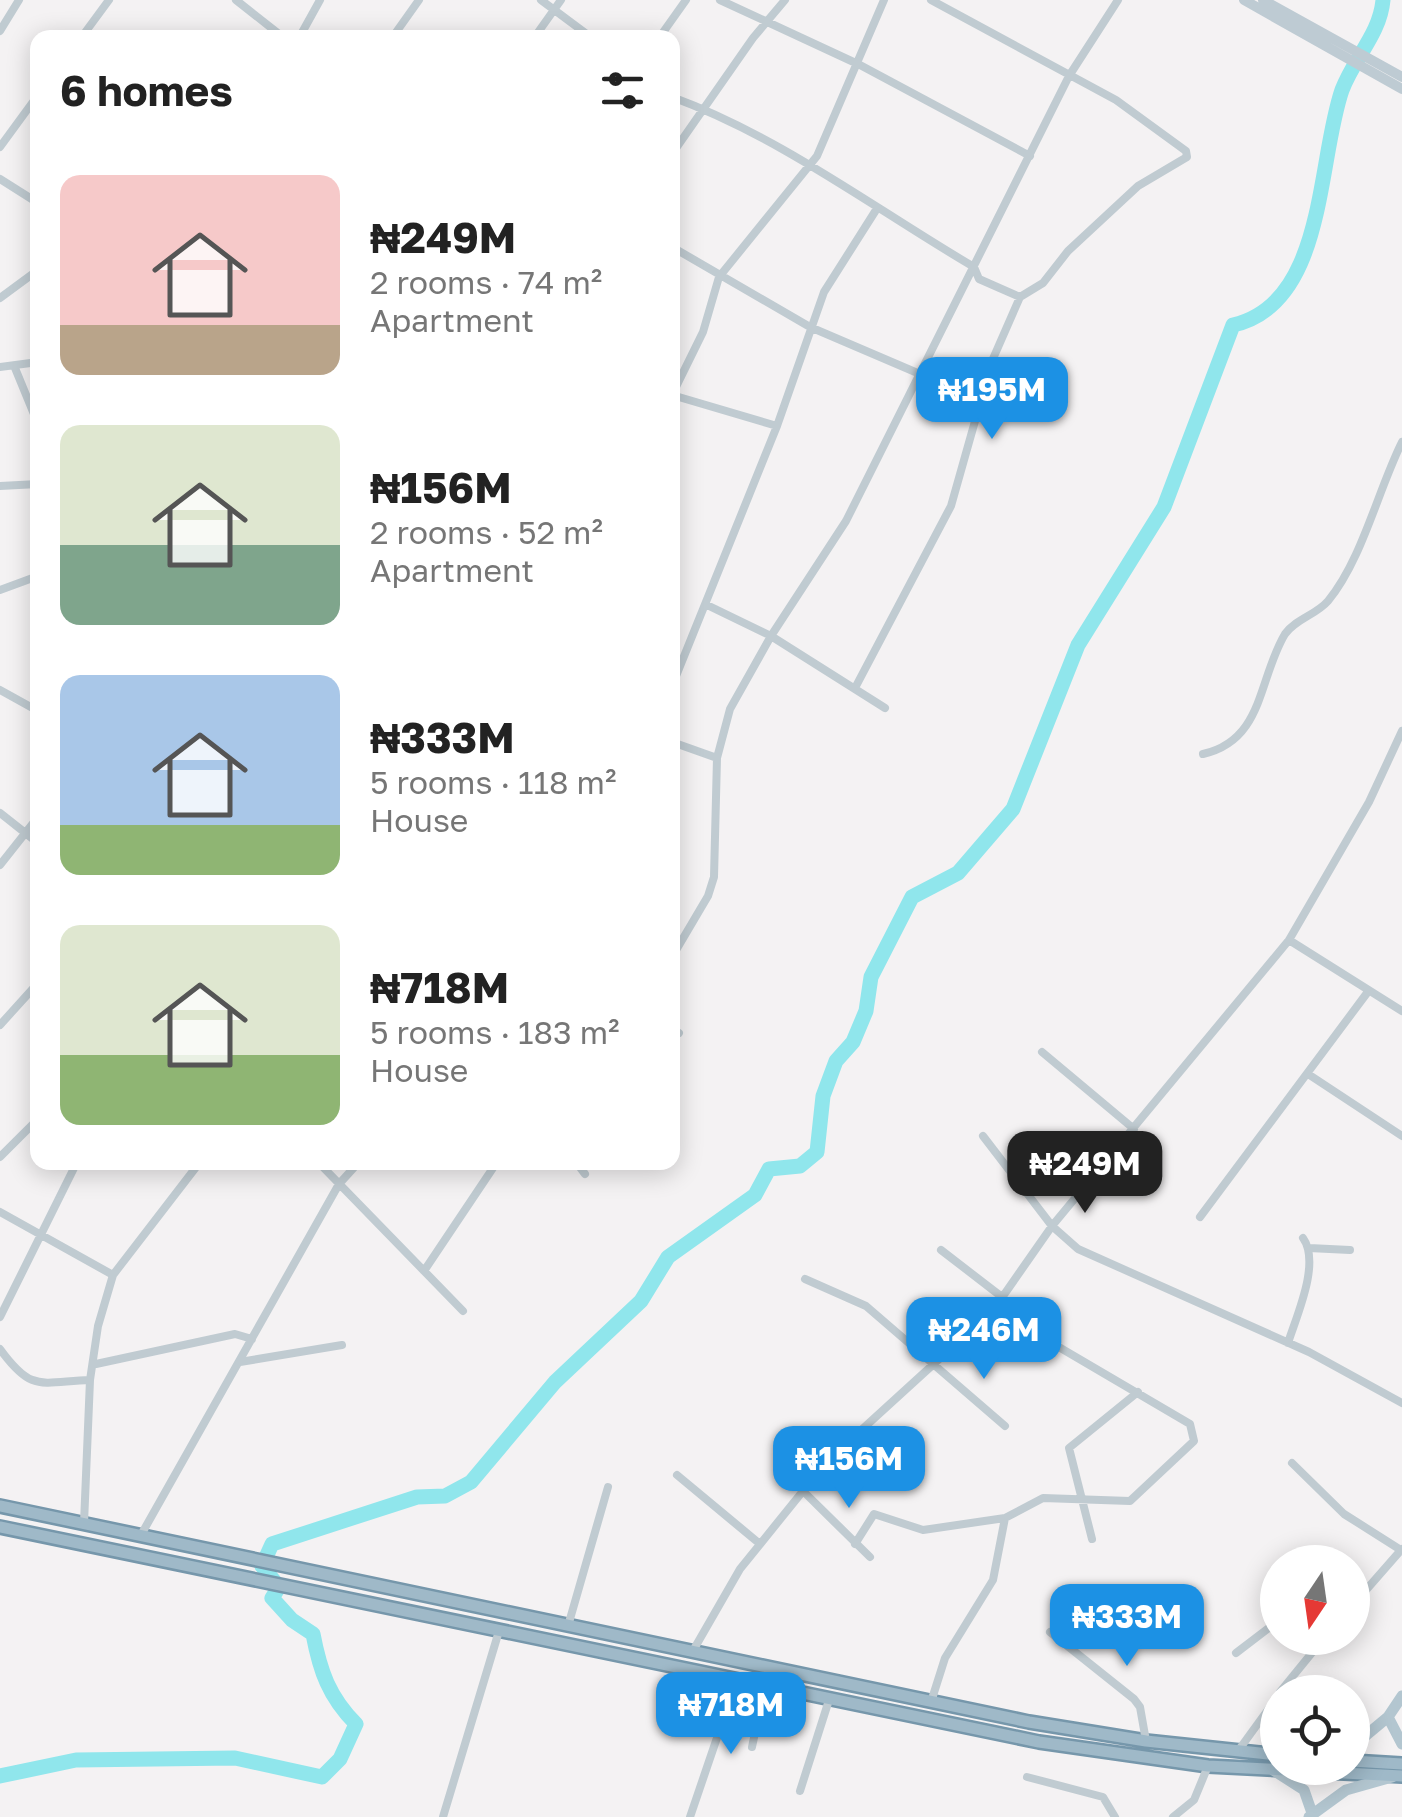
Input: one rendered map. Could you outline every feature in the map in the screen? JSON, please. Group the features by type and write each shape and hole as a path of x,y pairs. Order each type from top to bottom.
{"highway":[{"path":"0,1506 324,1576 694,1649 931,1702 1146,1742 1260,1753"},
{"path":"0,1527 1039,1742 1208,1766 1260,1769"},
{"path":"607,1654 612,1635"},
{"path":"1370,1765 1400,1772"},
{"path":"1370,1772 1400,1772"}],"main road":[{"path":"1244,0 1383,72 1402,90"},
{"path":"1263,0 1276,4 1351,54"},
{"path":"1383,72 1402,77"},
{"path":"1370,1732 1388,1717 1402,1696"},
{"path":"1388,1717 1402,1744"},
{"path":"1296,1785 1304,1790 1310,1815 1346,1790 1400,1772"}],"street":[{"path":"0,31 19,0"},
{"path":"87,30 108,0"},
{"path":"236,0 274,30"},
{"path":"303,30 320,0"},
{"path":"398,30 419,0"},
{"path":"540,0 558,4 584,30"},
{"path":"665,30 686,0"},
{"path":"720,0 860,65 1030,156"},
{"path":"680,143 753,38 786,0"},
{"path":"680,378 703,332 718,277 809,166 860,65 884,0"},
{"path":"855,688 951,506 984,401 992,361 1020,297 1044,283 1068,252 1138,186 1186,156 1186,151 1147,121 933,0"},
{"path":"680,943 708,896 714,877 717,758 730,709 771,636 846,522 1069,76 1118,0"},
{"path":"540,30 558,4"},
{"path":"680,101 704,109 841,182 876,210 974,267 979,279 1020,297"},
{"path":"0,147 30,106"},
{"path":"0,179 30,199"},
{"path":"680,668 776,426 824,292 876,210"},
{"path":"680,253 810,327 984,401"},
{"path":"0,298 30,276"},
{"path":"0,367 30,364"},
{"path":"15,368 30,405"},
{"path":"680,396 776,426"},
{"path":"1202,754 1222,748 1244,732 1285,634 1294,622 1320,609 1338,587 1402,442"},
{"path":"0,486 30,484"},
{"path":"0,590 30,579"},
{"path":"707,606 771,636 885,708"},
{"path":"0,690 30,706"},
{"path":"694,1649 760,1544 803,1490 846,1444 994,1309 1052,1226 1288,940 1368,802 1402,731"},
{"path":"680,745 717,758"},
{"path":"0,813 30,836"},
{"path":"0,865 30,826"},
{"path":"1288,940 1367,994 1402,1012"},
{"path":"0,1025 30,991"},
{"path":"1200,1218 1367,994"},
{"path":"1042,1052 1134,1130"},
{"path":"1308,1074 1402,1136"},
{"path":"0,1156 30,1128"},
{"path":"983,1136 1052,1226 1091,1256 1288,1343 1402,1403"},
{"path":"0,1317 73,1170"},
{"path":"84,1523 90,1380 96,1364 98,1326 113,1275 194,1170"},
{"path":"326,1170 463,1311"},
{"path":"141,1535 339,1184 352,1170"},
{"path":"424,1270 492,1170"},
{"path":"582,1170 585,1174"},
{"path":"0,1212 113,1275"},
{"path":"1288,1343 1302,1296 1308,1248 1304,1238"},
{"path":"1308,1248 1350,1250"},
{"path":"942,1250 1002,1297"},
{"path":"804,1279 866,1306 1005,1426"},
{"path":"856,1544 874,1514 923,1530 1005,1518 1044,1498 1079,1497 1092,1502 1138,1497 1192,1446 1190,1424 994,1309"},
{"path":"96,1364 235,1334 252,1339"},
{"path":"240,1362 342,1345"},
{"path":"0,1349 30,1382 90,1380"},
{"path":"1092,1539 1069,1448 1138,1392"},
{"path":"1292,1463 1344,1514 1401,1549 1370,1585"},
{"path":"678,1475 760,1544"},
{"path":"568,1626 608,1487"},
{"path":"803,1490 870,1557"},
{"path":"931,1702 945,1658 993,1580 1005,1518"},
{"path":"442,1817 488,1678 498,1632"},
{"path":"1050,1632 1134,1699 1140,1707 1146,1742"},
{"path":"1236,1652 1260,1634"},
{"path":"1294,1675 1310,1655"},
{"path":"690,1817 736,1682"},
{"path":"752,1747 766,1686"},
{"path":"800,1790 829,1700"},
{"path":"1238,1751 1260,1720"},
{"path":"1173,1817 1194,1800 1208,1766"},
{"path":"1027,1777 1103,1797 1115,1817"}],"waterway":[{"path":"0,1776 76,1760 235,1758 322,1777 340,1759 356,1724 327,1683 313,1634 292,1620 272,1598 279,1587 262,1566 272,1544 417,1497 445,1496 471,1482 555,1382 641,1301 668,1257 755,1195 769,1169 800,1166 817,1152 823,1096 836,1061 853,1042 866,1011 871,977 912,897 958,873 1013,809 1078,645 1164,507 1233,325 1263,312 1286,290 1302,260 1313,227 1342,90 1372,35 1383,0"}]}
